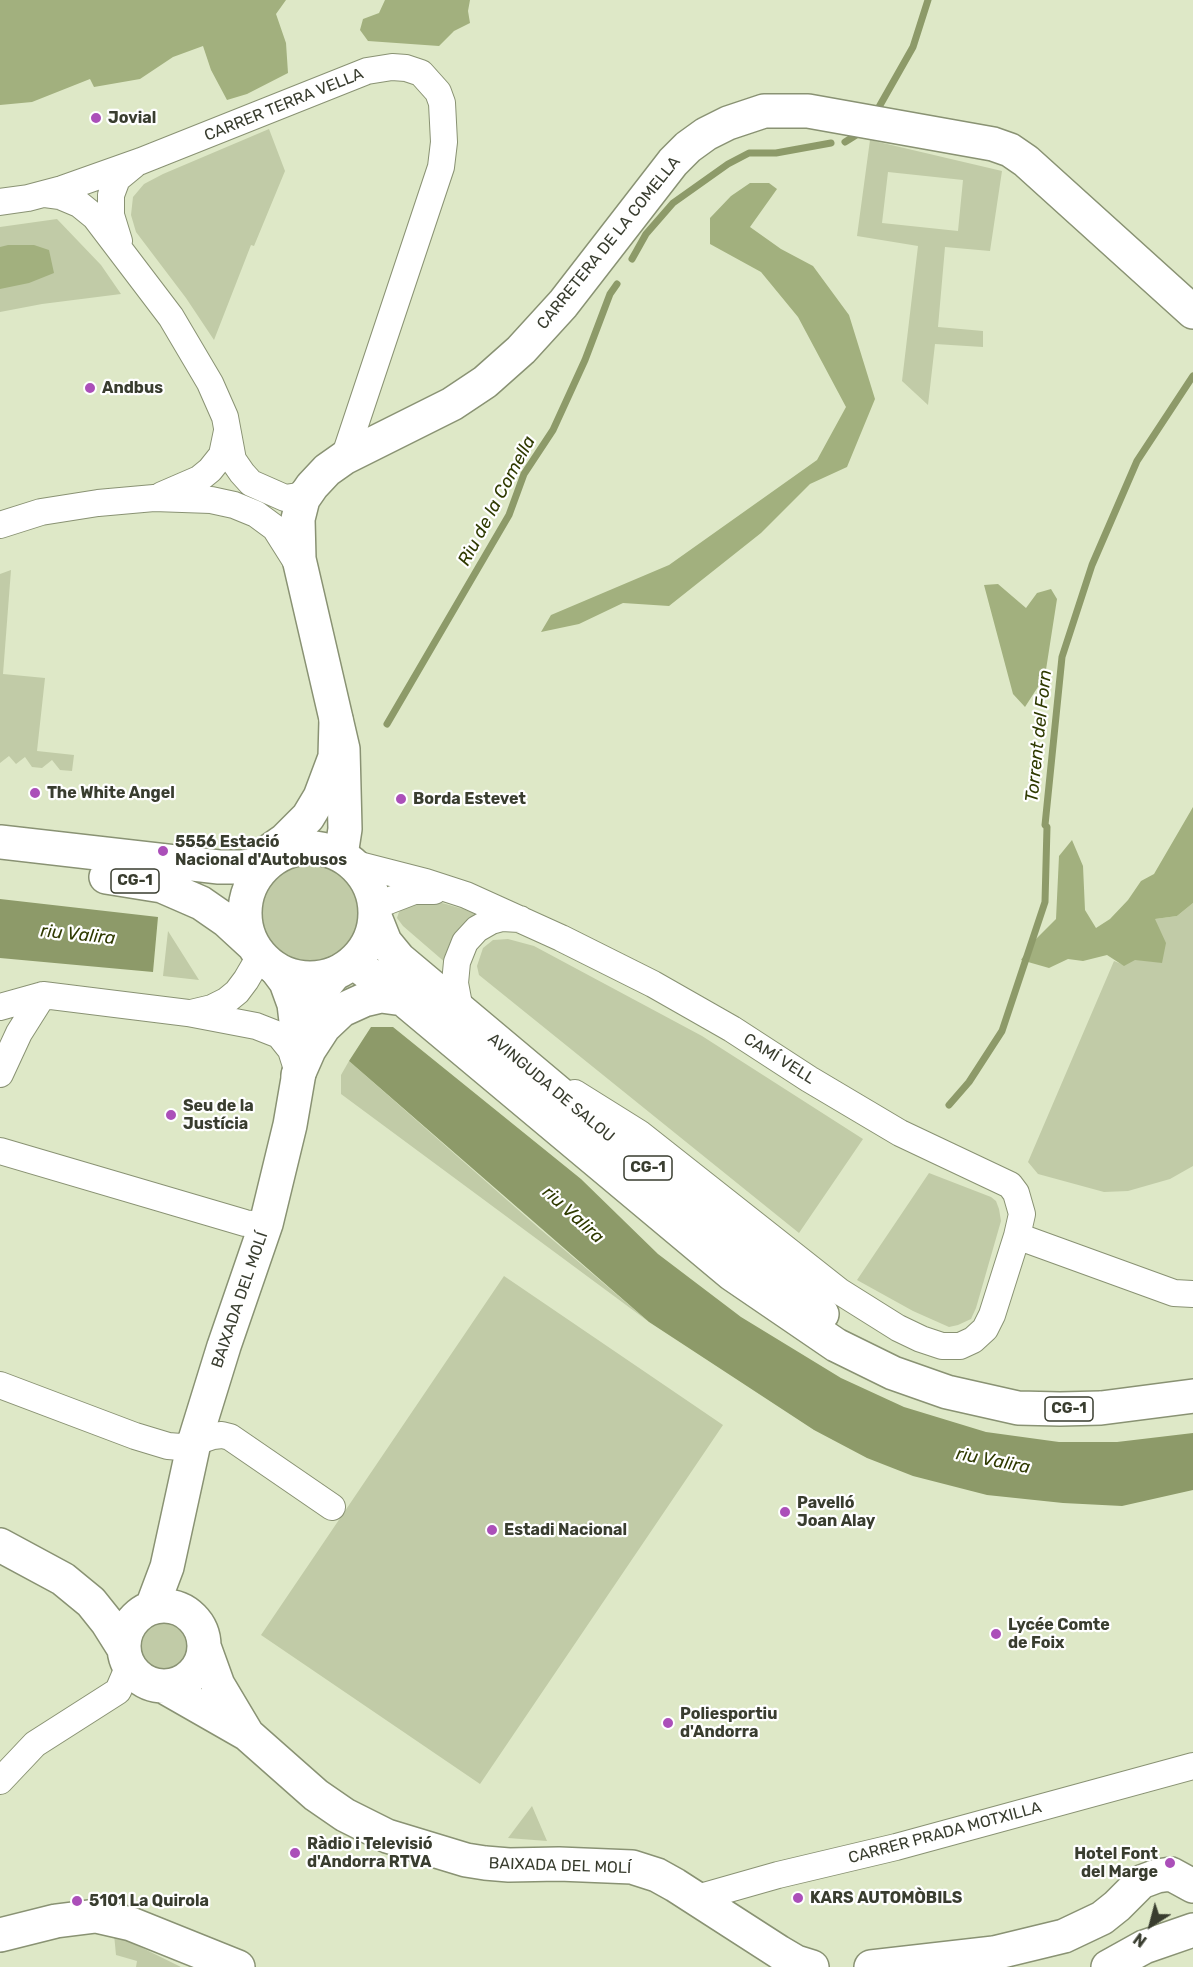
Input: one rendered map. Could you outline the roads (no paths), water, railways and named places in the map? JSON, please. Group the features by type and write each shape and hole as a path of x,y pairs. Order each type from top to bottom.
{"main road":[{"name":"CARRETERA DE LA COMELLA","path":"336,720 299,559 298,519 303,499 327,470 344,458 452,404 485,382 521,350 563,304 673,162 706,134 728,123 764,111 808,111 993,144 1010,150 1026,161 1193,312"},
{"path":"336,720 343,749 346,859"},
{"path":"219,867 250,862 270,851 308,818 320,797 336,757 336,720"},
{"path":"263,956 244,920 245,901 255,878 282,855 317,831 337,796 344,771"},
{"name":"CG-1","path":"0,842 219,867 244,867 282,855 317,848 346,859 369,885 375,912"},
{"name":"CG-1","path":"0,864 162,886 201,903 227,921 263,956 288,975 317,978 338,973 404,999"},
{"path":"338,973 367,946 371,937 375,912"},
{"name":"AVINGUDA DE SALOU","path":"375,912 385,942 399,959 516,1058 824,1315 900,1369 947,1392"},
{"name":"BAIXADA DEL MOLÍ","path":"263,956 286,982 294,1004 298,1034 298,1075"},
{"name":"BAIXADA DEL MOLÍ","path":"148,1609 164,1577 178,1524 194,1443 224,1346 266,1226 282,1162 310,1009 338,973"},
{"path":"298,1075 309,1050 324,1027 342,1010 364,1000 381,996 404,999"},
{"name":"AVINGUDA DE SALOU","path":"404,999 732,1274 836,1345 893,1373 947,1392 1018,1408 1128,1406 1193,1396"},
{"name":"BAIXADA DEL MOLÍ","path":"178,1524 182,1568 201,1636 218,1685 247,1734"},
{"path":"0,1545 68,1582 118,1604 148,1609 165,1605 188,1613 201,1636 201,1663 194,1674 183,1682 158,1685 137,1675 107,1622 91,1602 68,1582"},
{"path":"125,1655 124,1639 130,1625 148,1609"},
{"name":"BAIXADA DEL MOLÍ","path":"158,1685 247,1734 316,1795 345,1815 387,1836 466,1860 485,1863 632,1867 657,1875 697,1898 779,1952 796,1962 812,1967"},
{"path":"871,1967 994,1953 1064,1936 1102,1918 1118,1906 1141,1882 1157,1876 1171,1874 1193,1886"},
{"path":"0,1935 56,1921 96,1916 131,1924 238,1967"},
{"path":"1108,1967 1144,1947 1193,1929"}],"street":[{"name":"CARRER TERRA VELLA","path":"0,202 45,194 141,161 367,71 392,67 406,68 420,73 438,92 442,103 444,142 441,167 344,458"},
{"path":"131,262 118,240 111,215 111,195 117,179 141,161"},
{"path":"45,194 60,196 79,204 95,216 171,317 198,361 225,417 233,460 252,483 285,498 298,496 312,486"},
{"path":"154,498 199,479 210,470 222,455 227,431"},
{"path":"227,431 224,468 233,494 275,528 302,570"},
{"path":"0,525 41,512 98,503 154,498 211,501 234,505 256,514"},
{"name":"CAMÍ VELL","path":"346,859 466,896 520,919 653,984 732,1029 809,1079 900,1133 1010,1185 1016,1193 1020,1225"},
{"name":"CAMÍ VELL","path":"375,912 414,891 466,896"},
{"path":"460,1010 455,983 457,962 465,942 477,929 491,921 502,918 520,919"},
{"path":"188,1013 212,1008 226,1001 237,992 263,956"},
{"path":"0,1074 19,1034 43,995"},
{"path":"0,1007 43,995 188,1013 246,1024 279,1035 291,1050 298,1075"},
{"path":"516,1058 639,1133 839,1291 864,1308 921,1339 942,1346 960,1346 973,1340 985,1329 992,1316 1020,1225 1174,1293 1193,1294"},
{"path":"0,1151 245,1223 266,1226"},
{"path":"0,1385 135,1436 168,1446 181,1448 213,1436 230,1437 332,1507"},
{"path":"0,1781 35,1744 118,1691 127,1670 125,1655"},
{"path":"111,1696 125,1690 158,1685"},
{"name":"CARRER PRADA MOTXILLA","path":"697,1898 778,1875 896,1847 1193,1766"}],"water":[{"name":"riu Valira","path":"0,899 158,917 153,972 0,958"},
{"name":"riu Valira","path":"371,1027 393,1027 581,1179 658,1254 741,1317 841,1378 904,1407 986,1432 1059,1442 1117,1442 1193,1433 1193,1490 1122,1506 1063,1503 987,1495 913,1476 867,1458 814,1430 649,1322 349,1061"}],"waterway":[{"name":"Riu de la Comella","path":"875,114 913,47 928,0"},
{"name":"Riu de la Comella","path":"845,142 861,132"},
{"name":"Riu de la Comella","path":"632,259 646,234 673,203 728,164 749,153 776,153 831,143"},
{"name":"Riu de la Comella","path":"387,724 509,515 524,474 553,430 585,360 610,294 617,284"},
{"name":"Torrent del Forn","path":"949,1105 969,1082 1002,1031 1045,902 1047,827 1045,825 1062,657 1092,565 1137,461 1193,376"}],"place":[{"name":"Jovial","path":"96,118"},
{"name":"Andbus","path":"90,388"},
{"name":"The White Angel","path":"35,793"},
{"name":"Borda Estevet","path":"401,799"},
{"name":"5556 Estació Nacional d'Autobusos","path":"163,851"},
{"name":"Seu de la Justícia","path":"171,1115"},
{"name":"Pavelló Joan Alay","path":"785,1512"},
{"name":"Estadi Nacional","path":"492,1530"},
{"name":"Lycée Comte de Foix","path":"996,1634"},
{"name":"Poliesportiu d'Andorra","path":"668,1723"},
{"name":"Ràdio i Televisió d'Andorra RTVA","path":"295,1853"},
{"name":"Hotel Font del Marge","path":"1170,1863"},
{"name":"KARS AUTOMÒBILS","path":"798,1898"},
{"name":"5101 La Quirola","path":"77,1901"}]}
